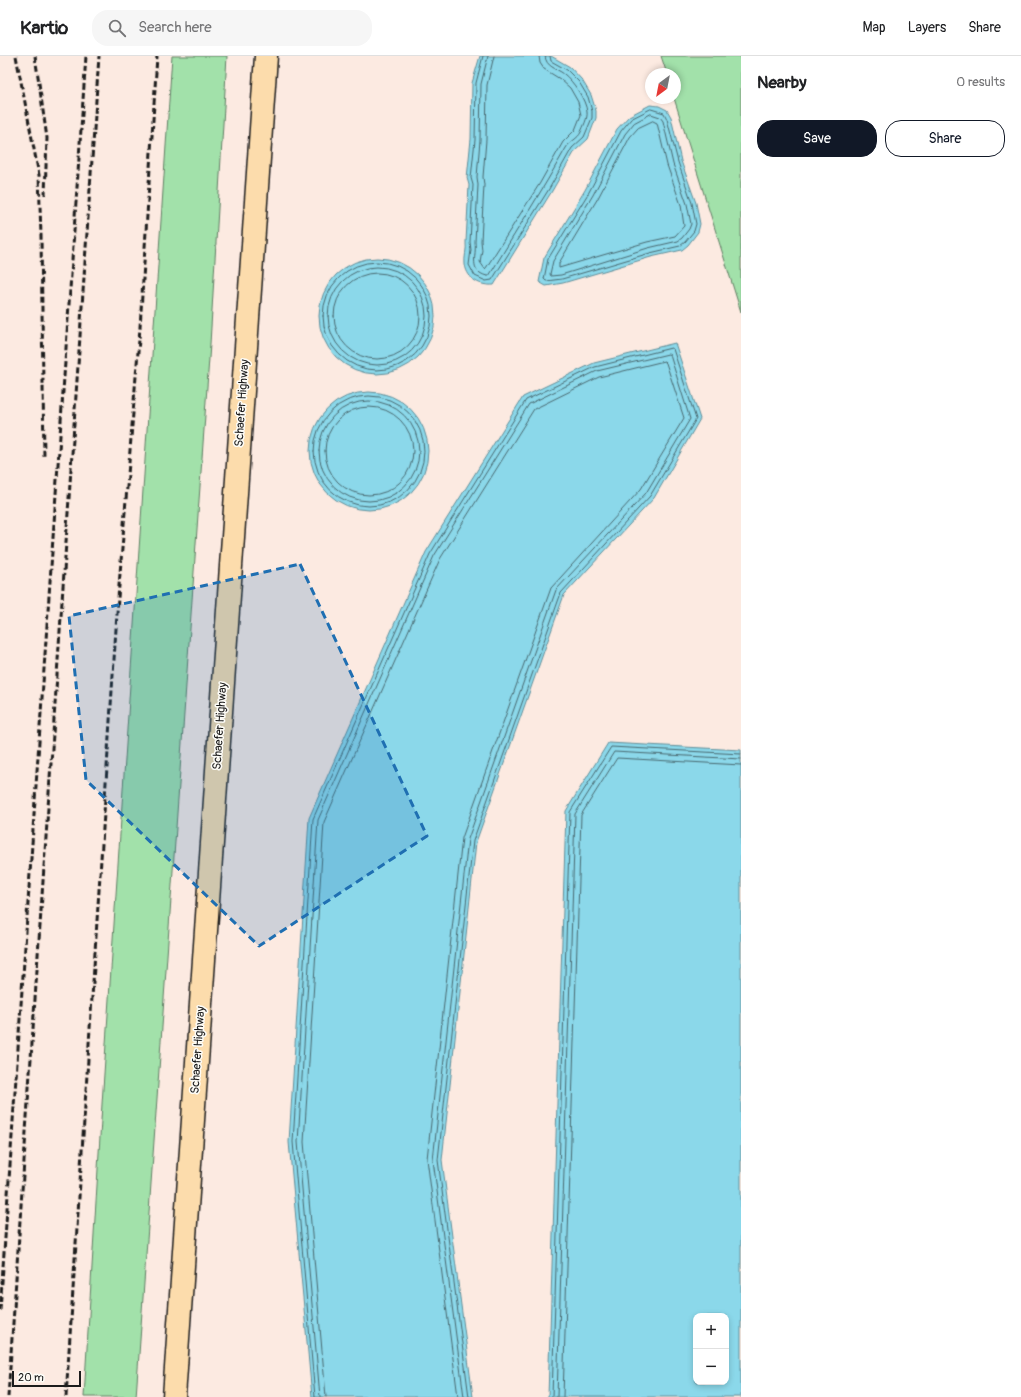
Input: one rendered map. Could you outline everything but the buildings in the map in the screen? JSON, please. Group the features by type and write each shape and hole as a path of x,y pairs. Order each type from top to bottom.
{"main road":[{"name":"Schaefer Highway","path":"174,1397 266,56"}],"highlighted area":[{"path":"300,564 427,836 259,946 86,780 69,616"}],"green space":[{"path":"172,56 227,56 210,344 136,1397 84,1397 102,1104"},
{"path":"661,56 741,56 741,312 676,104 681,104 681,68 665,68"}],"water":[{"path":"480,56 551,56 570,67 582,80 591,95 596,111 596,118 588,139 575,151 494,285 475,281 469,275 465,265 469,185 467,178 471,139 472,83"},
{"path":"650,105 659,106 667,110 671,117 681,161 696,203 700,224 698,232 682,250 651,257 563,283 546,286 539,282 544,258 585,190 617,129 629,116"},
{"path":"377,258 388,259 399,263 418,275 430,294 434,305 434,327 430,338 418,357 399,369 388,373 377,374 366,373 355,369 336,357 324,338 320,327 319,316 320,305 324,294 336,275 355,263 366,259"},
{"path":"675,343 700,419 654,498 564,595 476,842 442,1160 473,1397 312,1397 289,1142 309,818 426,552 523,397 594,363"},
{"path":"369,392 392,396 411,409 424,428 428,451 424,474 411,493 392,506 369,510 346,506 327,493 314,474 310,451 314,428 327,409 346,396"},
{"path":"608,743 741,750 741,1397 548,1397 566,811"}],"railway":[{"path":"16,56 39,175 44,458"},
{"path":"35,56 47,138 45,195"},
{"path":"0,1311 86,56"},
{"path":"8,1397 99,56"},
{"path":"66,1397 118,598 140,327 157,56"}]}
